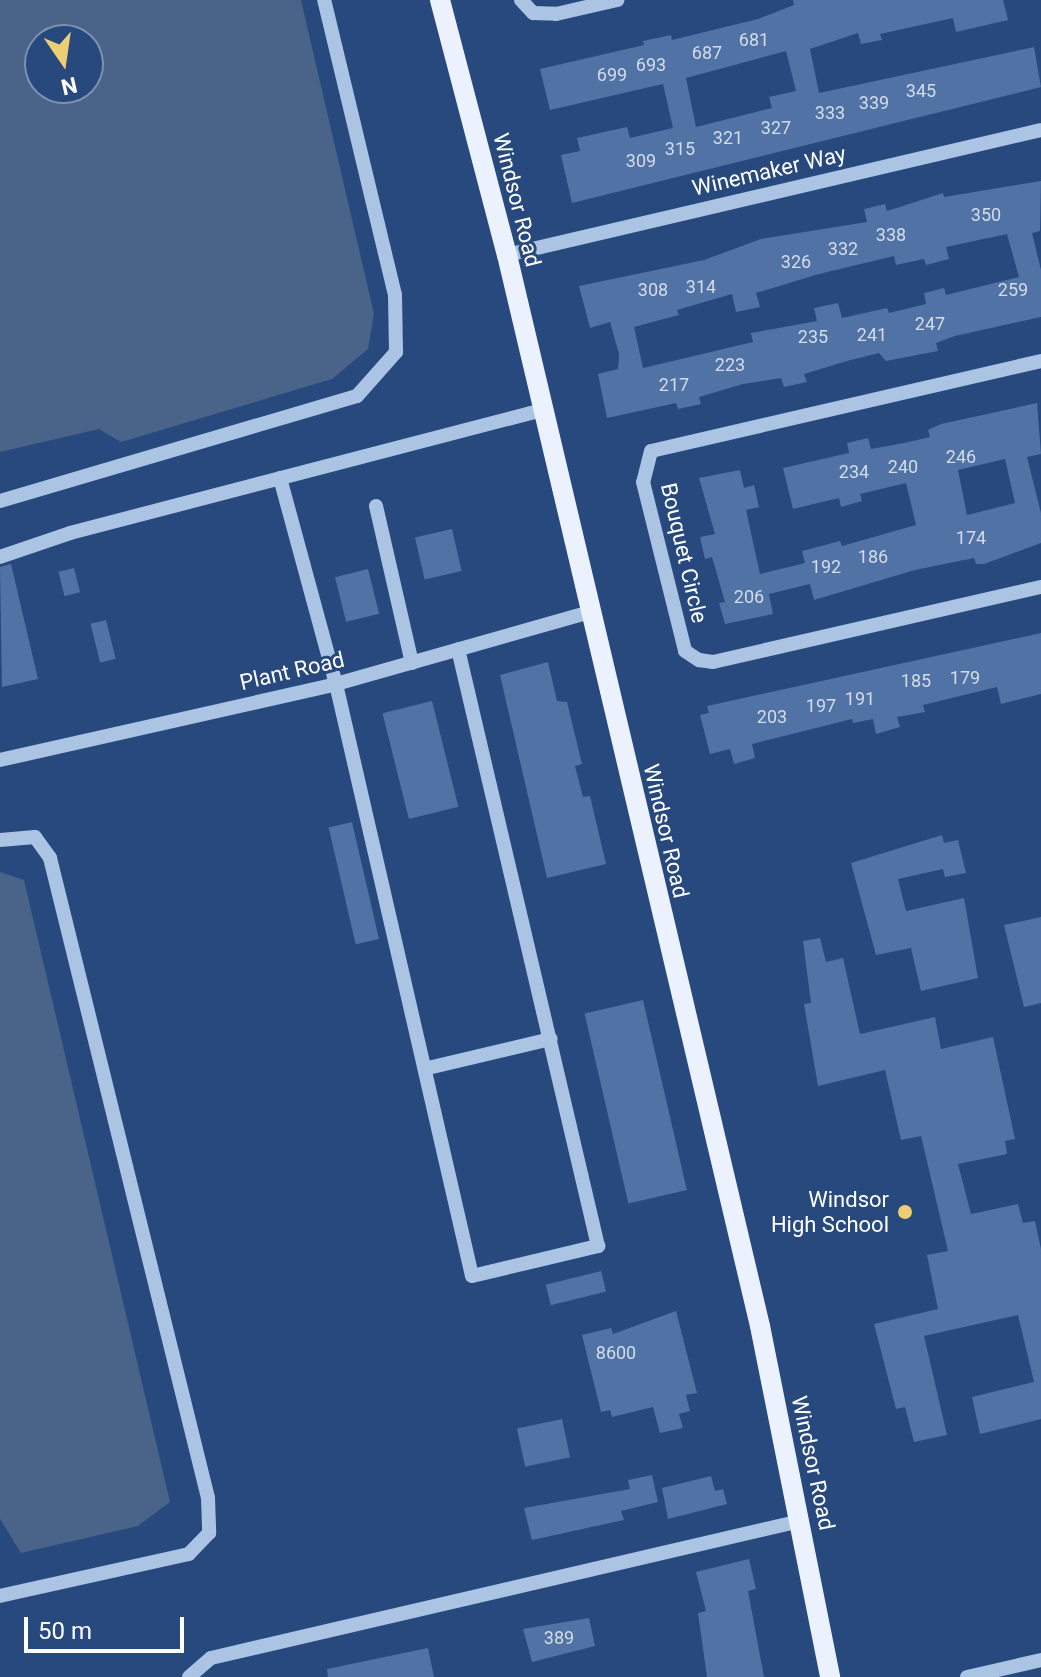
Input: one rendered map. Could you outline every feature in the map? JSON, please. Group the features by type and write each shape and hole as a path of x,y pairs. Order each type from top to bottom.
{"main road":[{"name":"Windsor Road","path":"440,0 507,255 760,1326 830,1677"}],"street":[{"path":"0,501 357,396 396,352 395,295 324,0"},
{"path":"521,0 533,13 556,14 617,0"},
{"name":"Winemaker Way","path":"507,255 1041,130"},
{"name":"Bouquet Circle","path":"1041,361 651,451 643,482 685,651 699,660 713,662 1041,587"},
{"path":"0,557 280,478 543,410"},
{"path":"280,478 336,684 428,1068 427,1097 472,1276 598,1246 458,649"},
{"path":"376,506 412,663"},
{"name":"Plant Road","path":"0,760 336,684 591,612"},
{"path":"0,840 35,837 50,858 208,1498 209,1533 189,1554 0,1596"},
{"path":"428,1068 551,1039"},
{"path":"189,1677 211,1658 586,1567 800,1521"},
{"path":"967,1677 1041,1660"}],"water":[{"path":"0,0 301,0 374,314 368,349 332,379 121,442 99,429 0,452"},
{"path":"0,872 24,880 170,1502 138,1526 21,1553 0,1519"}],"building":[{"path":"793,0 1003,0 1008,20 956,32 953,18 880,34 882,40 861,44 858,33 810,49 819,93 1034,47 1041,87 572,203 561,155 580,151 577,138 627,127 630,138 673,128 663,84 550,110 540,69 644,45 643,41 671,35 672,40 758,19 794,5","holes":["786,51 796,91 769,97 772,108 696,127 686,78"]},
{"path":"1041,181 1040,231 1032,233 1041,270 1041,317 955,336 936,343 938,351 886,361 879,353 847,361 804,374 807,382 784,387 781,378 743,384 699,397 701,404 678,409 676,403 607,418 598,374 618,369 619,354 610,322 590,328 579,286 704,260 761,239 867,222 864,209 885,204 887,211 943,193 944,197","holes":["1007,234 1019,277 946,295 944,288 924,293 926,304 889,313 887,308 842,318 838,303 814,308 817,321 751,333 753,342 643,368 634,327 679,315 677,310 732,294 736,312 760,307 756,293 819,274 894,256 896,265 924,259 926,265 949,259 946,247"]},
{"path":"1037,403 1041,454 1027,457 1041,513 1041,543 984,564 976,564 974,558 915,570 814,600 810,584 769,594 773,614 725,624 719,603 725,602 712,557 705,559 700,537 715,534 699,478 740,470 744,488 754,485 759,507 746,510 760,574 805,563 802,551 840,541 842,546 916,525 906,483 860,494 862,501 841,507 839,498 793,509 783,468 849,453 847,443 868,438 871,449 930,437 928,430 941,424","holes":["1005,459 1015,503 967,515 958,470"]},
{"path":"452,529 462,571 425,579 415,538"},
{"path":"11,564 38,679 2,687 0,567"},
{"path":"74,568 80,592 65,596 58,572"},
{"path":"368,569 379,614 346,622 335,577"},
{"path":"106,620 116,659 100,663 90,624"},
{"path":"1041,633 1041,694 1001,704 997,687 923,705 925,712 897,717 900,727 876,734 873,719 853,723 852,719 752,744 755,758 734,764 730,749 710,754 700,715 709,713 707,706"},
{"path":"548,662 557,701 567,702 582,764 575,766 583,797 590,796 606,864 547,878 500,675"},
{"path":"432,701 458,807 409,819 383,713"},
{"path":"352,822 379,939 356,944 329,827"},
{"path":"942,835 944,843 958,840 966,873 945,877 943,869 898,879 906,911 964,898 978,978 921,991 911,948 876,955 851,863"},
{"path":"1041,917 1041,1003 1024,1007 1004,925"},
{"path":"820,938 826,962 843,958 860,1034 935,1017 941,1049 993,1037 1015,1139 1005,1141 1007,1154 958,1164 971,1214 1018,1204 1023,1223 1035,1221 1041,1249 1041,1419 980,1434 972,1397 1034,1382 1018,1315 924,1336 947,1435 914,1442 905,1407 896,1409 874,1324 938,1309 927,1255 948,1251 921,1136 901,1140 885,1070 818,1086 804,1004 811,1003 803,941"},
{"path":"643,1000 687,1190 628,1203 585,1013"},
{"path":"601,1271 606,1291 551,1305 546,1285"},
{"path":"676,1311 697,1393 686,1395 690,1411 679,1414 683,1428 660,1433 653,1407 612,1417 610,1410 601,1412 582,1335 611,1328 613,1334"},
{"path":"562,1419 570,1457 525,1467 517,1429"},
{"path":"652,1475 658,1502 621,1511 624,1520 532,1540 524,1508 630,1489 628,1480"},
{"path":"711,1476 715,1491 723,1489 727,1504 668,1519 662,1488"},
{"path":"749,1559 756,1589 748,1591 764,1677 707,1677 698,1613 706,1611 696,1572"},
{"path":"589,1618 595,1646 532,1662 523,1629"},
{"path":"428,1648 434,1677 328,1677 327,1669"}],"place":[{"name":"Windsor High School","path":"905,1212"}]}
